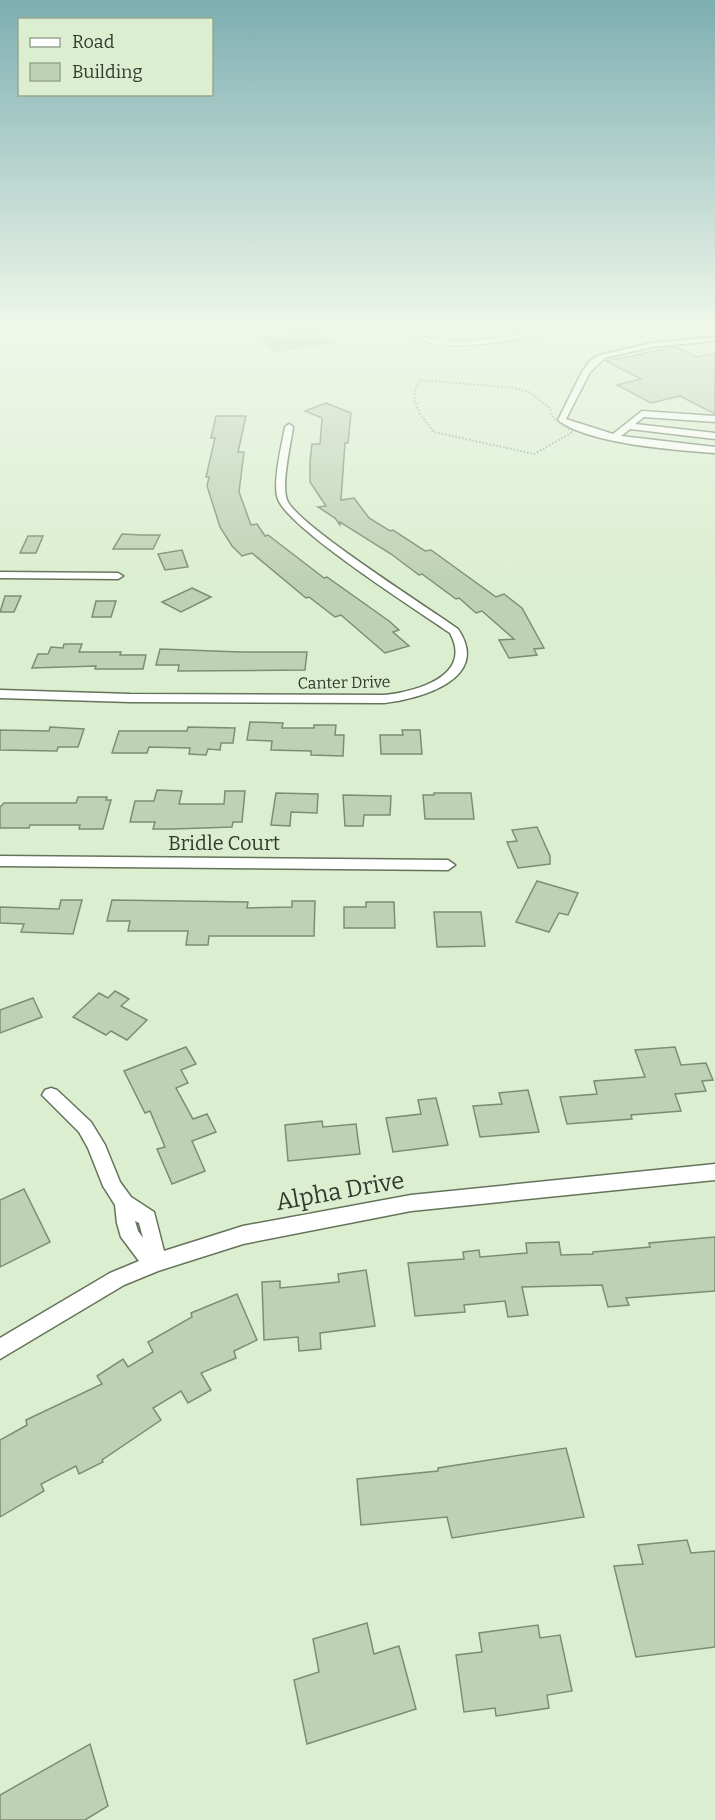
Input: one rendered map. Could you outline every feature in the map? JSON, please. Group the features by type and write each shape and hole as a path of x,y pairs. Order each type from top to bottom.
{"street":[{"path":"565,411 562,420 585,431 670,447 715,450"},
{"path":"615,437 642,414 715,419"},
{"path":"627,426 715,436"},
{"name":"Canter Drive","path":"0,694 130,698 384,699 418,694 432,689 453,675 461,657 460,639 454,631 317,535 290,511 282,498 281,486 289,427"},
{"path":"0,575 118,576"},
{"name":"Bridle Court","path":"0,861 448,866"},
{"path":"51,1095 84,1127 96,1146 112,1186 124,1203 126,1228 133,1244 155,1263"},
{"name":"Alpha Drive","path":"0,1349 117,1279 155,1263 243,1234 411,1203 715,1172"}],"path":[{"path":"418,411 434,432 534,454 573,432 553,418 551,411"}],"building":[{"path":"305,411 346,411 351,413 348,443 345,443 341,500 354,498 369,518 390,531 393,530 425,551 431,550 496,597 504,594 522,608 544,648 534,649 537,655 509,658 499,640 514,639 482,611 476,613 459,598 456,599 422,574 419,575 391,554 340,522 340,525 335,518 318,507 326,506 310,482 310,461 312,444 320,444 322,418"},
{"path":"216,416 246,416 238,452 244,452 239,492 251,525 257,524 265,536 268,535 324,578 327,577 389,621 399,630 393,632 409,646 385,653 341,615 335,617 309,597 306,598 252,553 242,556 232,546 220,527 207,486 209,477 206,477 215,438 211,438"},
{"path":"122,534 160,535 153,549 113,549"},
{"path":"28,536 43,536 36,553 20,553"},
{"path":"182,550 188,567 165,570 158,554"},
{"path":"192,588 211,597 181,612 162,602"},
{"path":"5,596 21,596 14,612 0,612"},
{"path":"96,601 116,601 111,617 92,617"},
{"path":"64,644 82,644 79,652 121,652 120,655 146,655 143,669 95,669 96,666 32,668 38,654 48,654 51,647 63,648"},
{"path":"160,649 307,652 305,670 178,671 179,665 156,665"},
{"path":"250,722 283,723 282,728 336,725 335,735 344,735 343,756 311,755 311,751 271,750 272,741 247,740"},
{"path":"50,727 84,729 78,747 58,747 57,751 0,750 0,730 49,731"},
{"path":"188,727 235,728 233,743 221,743 220,750 208,749 206,755 189,754 190,748 149,747 147,753 112,753 119,731 187,731"},
{"path":"402,730 420,730 422,754 381,754 380,735 403,735"},
{"path":"157,790 182,791 179,804 224,804 225,791 245,791 242,822 233,822 232,827 153,829 155,822 130,822 135,801 154,801"},
{"path":"276,793 318,794 317,813 291,812 290,826 271,825"},
{"path":"434,793 471,793 474,819 425,819 423,795 434,795"},
{"path":"343,795 391,796 390,815 364,815 363,826 345,826"},
{"path":"78,797 107,797 106,800 111,800 103,829 79,829 80,825 30,825 29,828 0,828 0,807 4,803 76,803"},
{"path":"537,827 550,856 550,864 518,868 507,842 517,841 512,830"},
{"path":"537,881 578,893 568,915 559,913 549,932 516,922"},
{"path":"61,900 82,900 73,934 21,932 24,924 0,923 0,907 59,909"},
{"path":"112,900 248,902 247,908 292,907 292,901 315,901 314,936 209,936 208,945 186,945 188,931 128,931 130,921 107,921"},
{"path":"366,902 394,902 395,928 344,928 344,907 366,907"},
{"path":"434,912 481,912 485,946 437,947"},
{"path":"115,991 129,999 121,1006 147,1020 127,1040 111,1031 106,1035 73,1017 99,993 108,998"},
{"path":"33,998 42,1017 0,1033 0,1010"},
{"path":"186,1047 196,1064 181,1070 188,1083 176,1088 193,1119 207,1114 216,1132 192,1141 205,1171 172,1184 157,1149 165,1147 150,1111 145,1113 124,1071"},
{"path":"675,1047 681,1065 706,1063 713,1080 702,1081 706,1091 675,1094 681,1111 631,1115 632,1119 567,1124 560,1097 597,1094 594,1081 645,1077 635,1050"},
{"path":"528,1090 539,1132 480,1137 473,1106 502,1104 499,1093"},
{"path":"436,1098 448,1145 393,1152 386,1118 421,1114 418,1100"},
{"path":"322,1121 323,1127 356,1124 360,1154 288,1161 285,1125"},
{"path":"24,1189 50,1242 0,1267 0,1200"},
{"path":"715,1237 715,1291 626,1298 629,1305 608,1307 602,1285 522,1287 528,1315 508,1317 505,1301 464,1305 465,1312 415,1316 408,1263 464,1259 463,1252 479,1250 480,1257 527,1253 526,1243 559,1242 561,1255 593,1254 593,1252 650,1247 649,1243"},
{"path":"366,1270 375,1326 320,1333 321,1349 299,1351 298,1337 264,1340 262,1282 280,1281 280,1288 339,1282 338,1274"},
{"path":"237,1294 257,1340 234,1351 236,1358 201,1373 211,1390 188,1403 181,1391 153,1408 161,1420 102,1460 103,1462 79,1474 76,1466 41,1484 44,1491 0,1517 0,1440 27,1425 26,1420 102,1384 97,1376 123,1359 128,1367 153,1352 148,1342 192,1317 191,1313"},
{"path":"566,1448 584,1517 452,1538 447,1517 361,1525 357,1479 438,1471 438,1468"},
{"path":"687,1540 691,1553 715,1551 715,1647 636,1657 614,1566 643,1564 638,1545"},
{"path":"367,1623 374,1654 399,1646 416,1709 307,1744 294,1680 319,1672 313,1639"},
{"path":"538,1625 540,1638 560,1635 572,1691 547,1695 549,1708 496,1716 495,1708 464,1712 456,1655 482,1652 479,1633"},
{"path":"90,1744 108,1806 85,1820 0,1820 0,1795"}]}
